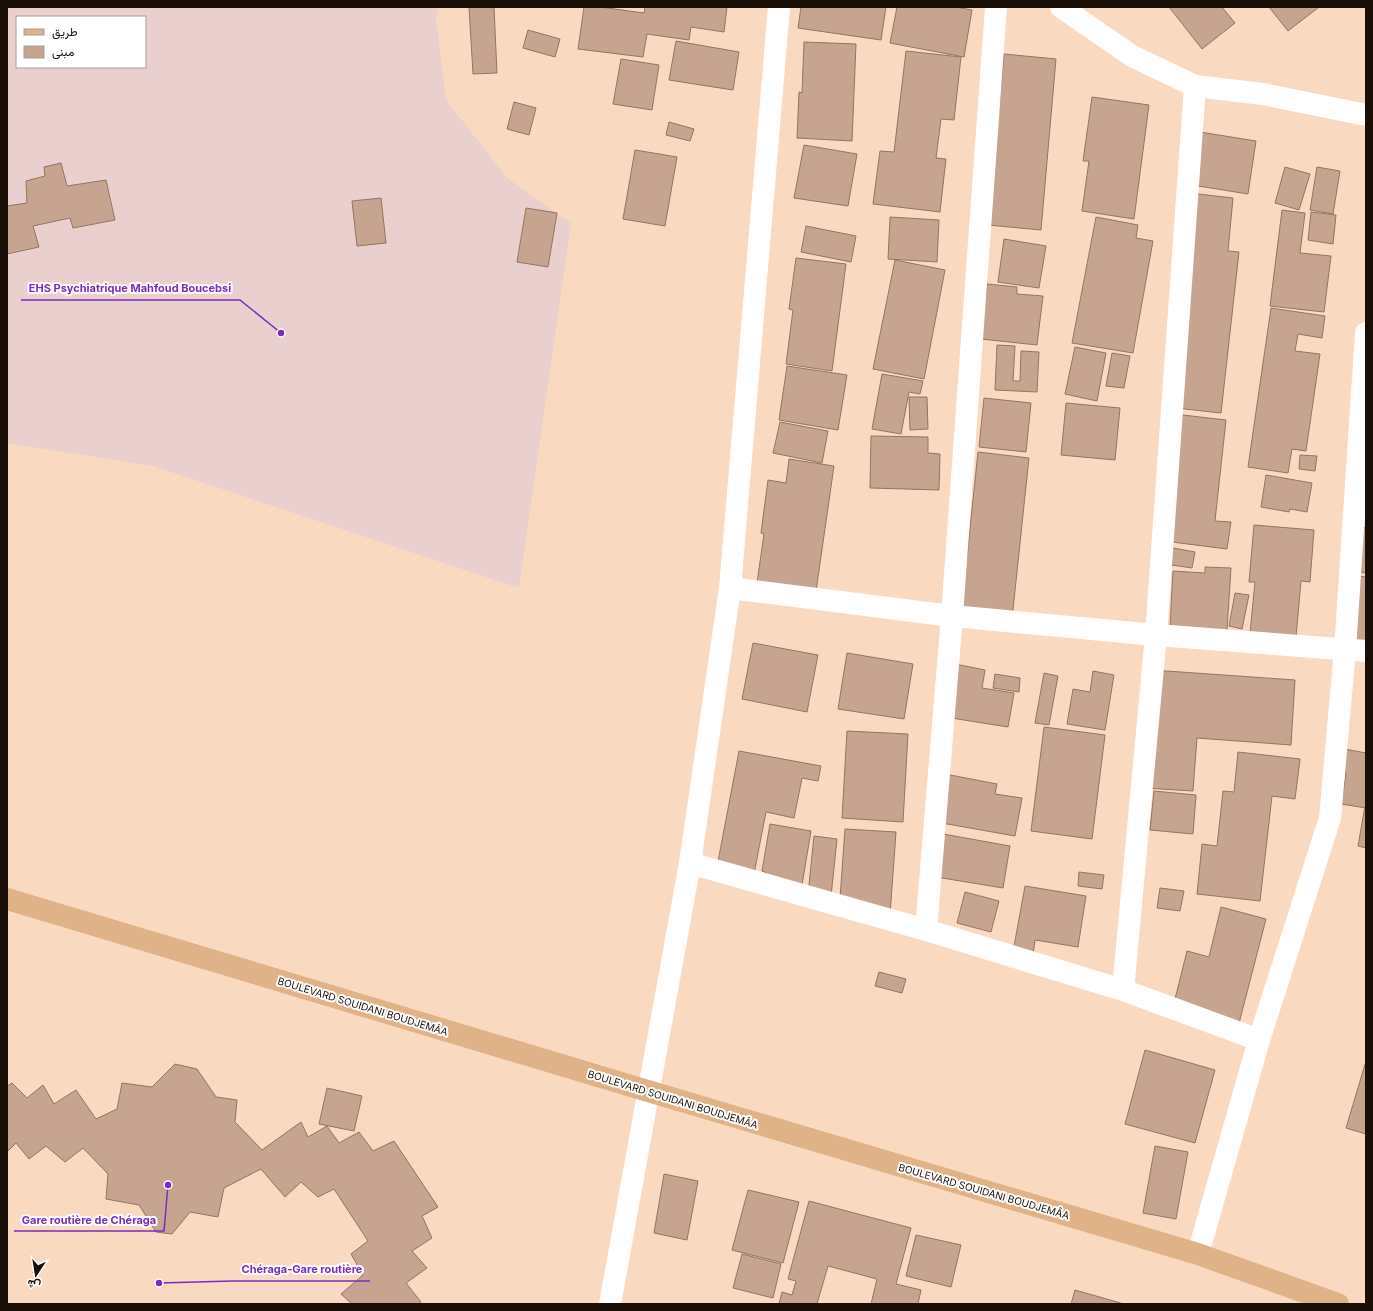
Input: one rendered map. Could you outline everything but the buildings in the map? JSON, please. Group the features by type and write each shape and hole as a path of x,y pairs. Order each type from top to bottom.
{"main road":[{"name":"BOULEVARD SOUIDANI BOUDJEMÂA","path":"7,899 1198,1254 1338,1304"}],"street":[{"path":"610,1304 690,863 730,588 779,7"},
{"path":"926,930 952,616 996,7"},
{"path":"1061,7 1132,56 1195,86 1263,94 1366,115"},
{"path":"1123,990 1156,635 1195,86"},
{"path":"1198,1254 1258,1040 1330,818 1356,651 1366,333"},
{"path":"730,588 952,616 1156,635 1356,651"},
{"path":"690,863 926,930 1123,990 1258,1040"}],"shaded area":[{"path":"7,7 439,7 436,18 446,100 507,178 571,223 519,588 153,466 7,443"}],"place":[{"name":"EHS Psychiatrique Mahfoud Boucebsi","path":"281,333"},
{"name":"Gare routière de Chéraga","path":"168,1185"},
{"name":"Chéraga-Gare routière","path":"159,1283"}]}
